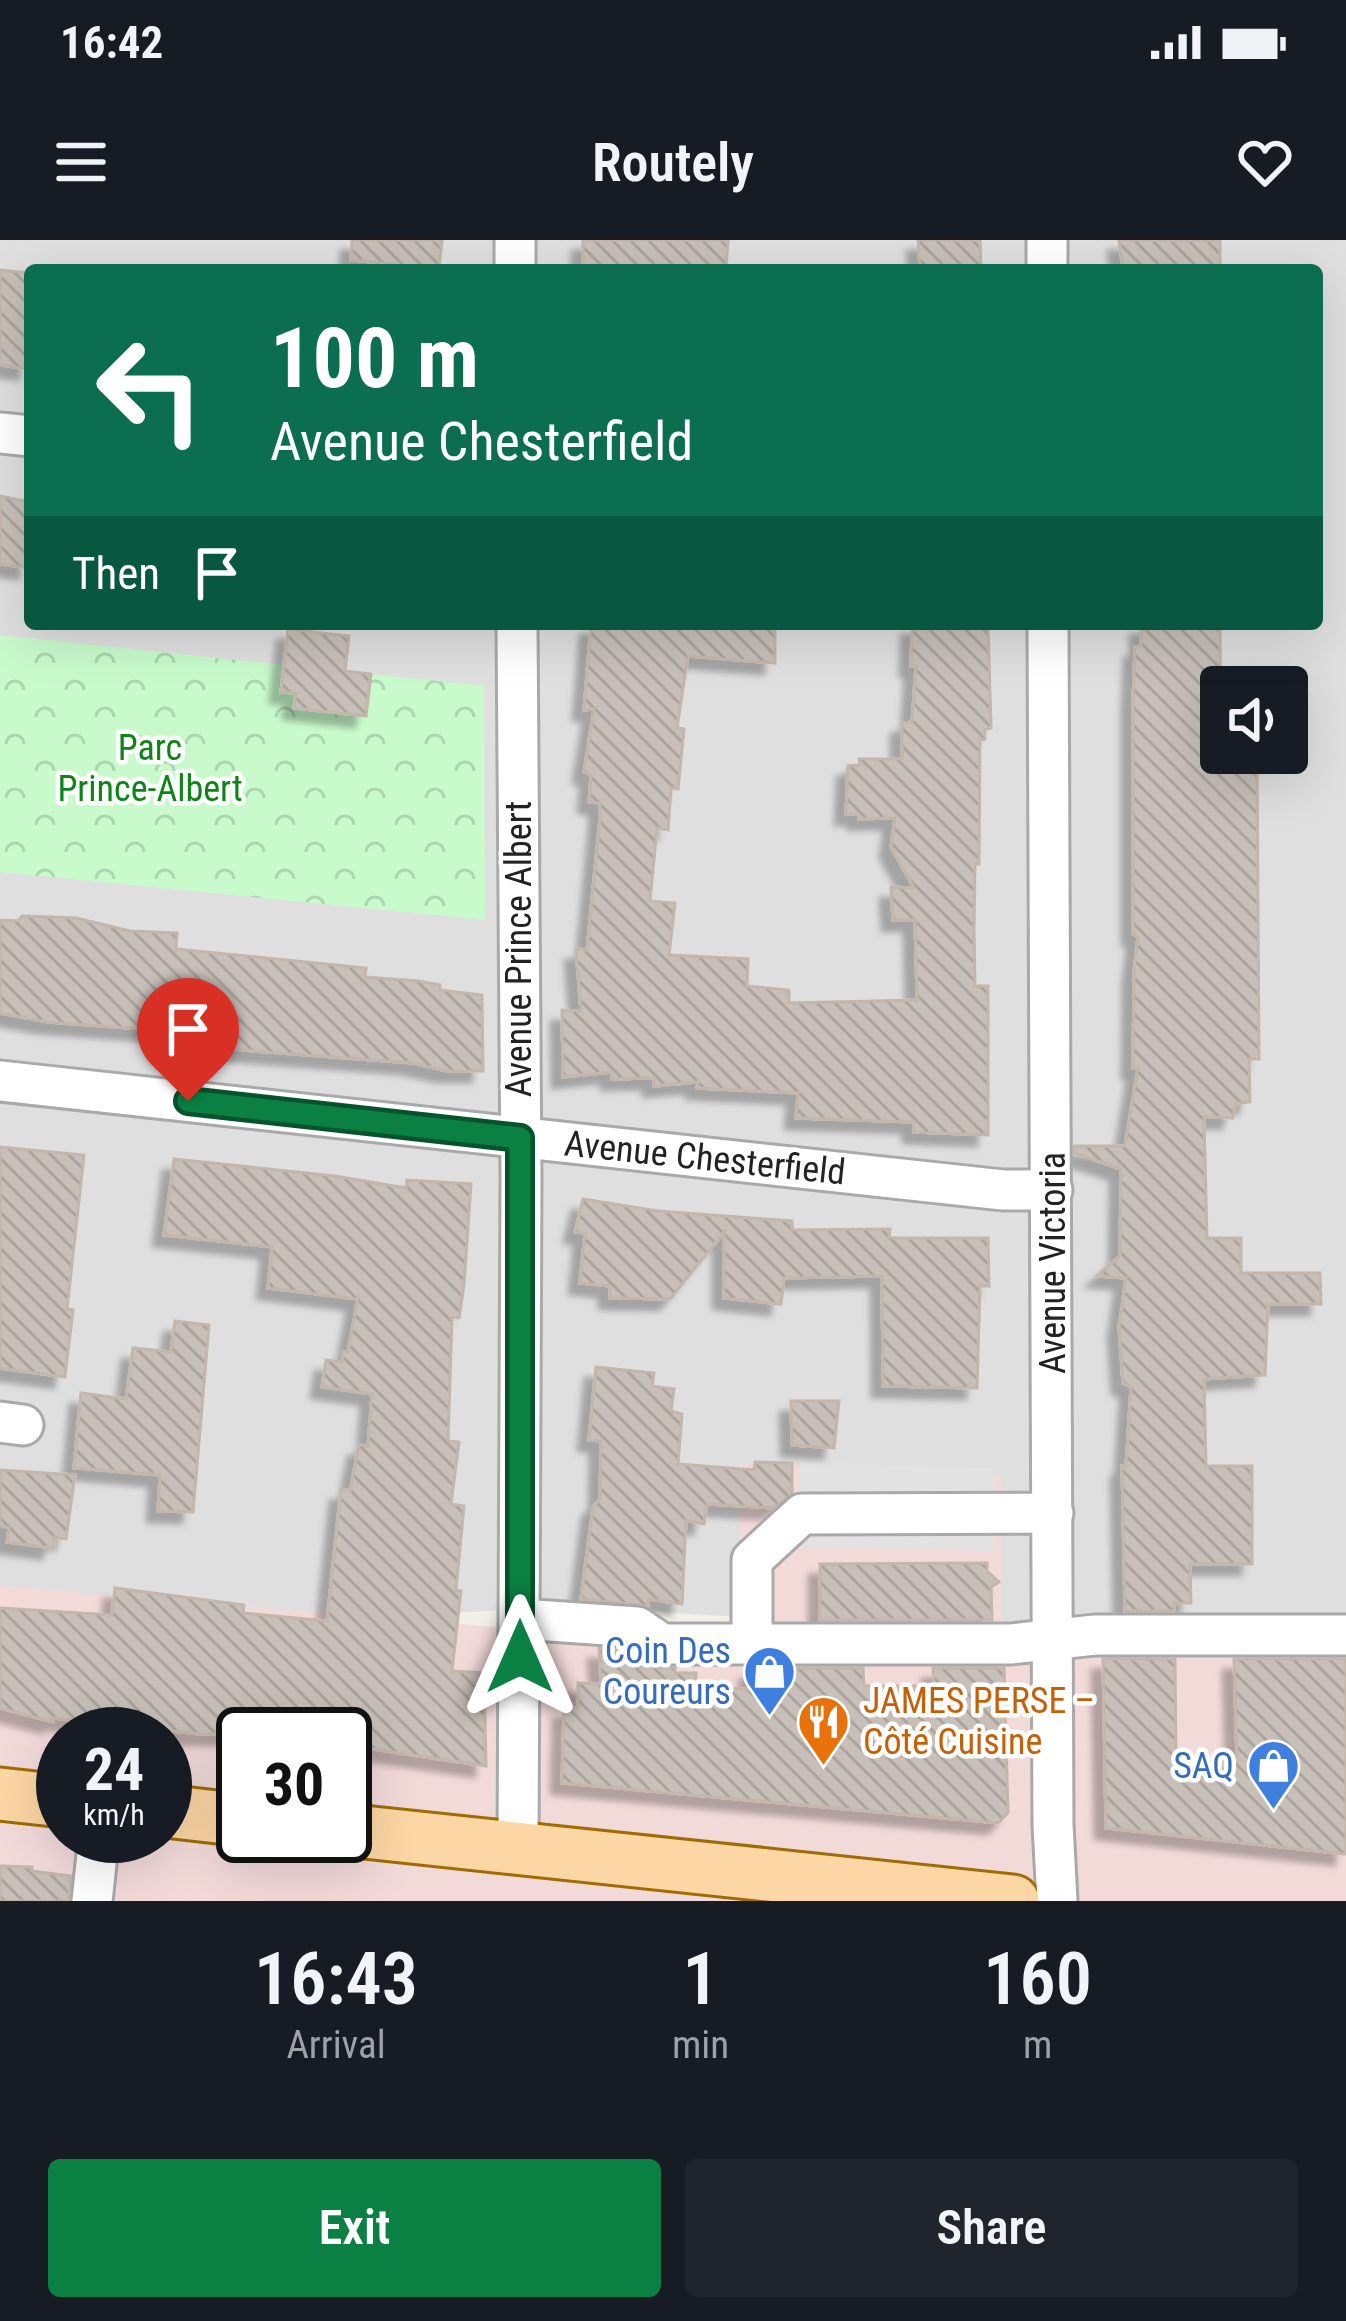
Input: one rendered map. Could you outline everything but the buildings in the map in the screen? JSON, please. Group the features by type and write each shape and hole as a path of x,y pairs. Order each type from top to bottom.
{"main road":[{"path":"0,1794 36,1798"},
{"path":"372,1833 1013,1901"}],"street":[{"name":"Avenue Prince Albert","path":"517,630 518,1850"},
{"name":"Avenue Victoria","path":"1048,630 1057,1901"},
{"name":"Avenue Chesterfield","path":"0,1081 1021,1191 1052,1190"},
{"path":"752,1645 752,1561 802,1514 1053,1513"},
{"path":"520,1619 638,1628 662,1644 1011,1644 1095,1635 1346,1635"},
{"path":"92,1901 96,1863"}],"shaded area":[{"path":"0,240 1346,240 1346,1666 1001,1633 577,1607 337,1618 0,1588"},
{"path":"800,1462 993,1468 994,1551 795,1547"},
{"path":"739,1463 1002,1476 1002,1633 1346,1649 1346,1901 0,1901 0,1586 630,1638 741,1641"}],"green space":[{"name":"Parc Prince-Albert","path":"0,635 484,686 485,920 0,872"}],"place":[{"name":"Coin Des Coureurs","path":"770,1717"},
{"name":"JAMES PERSE – Côté Cuisine","path":"824,1767"},
{"name":"SAQ","path":"1273,1811"}],"route":[{"path":"188,1101 520,1138 520,1657"}]}
